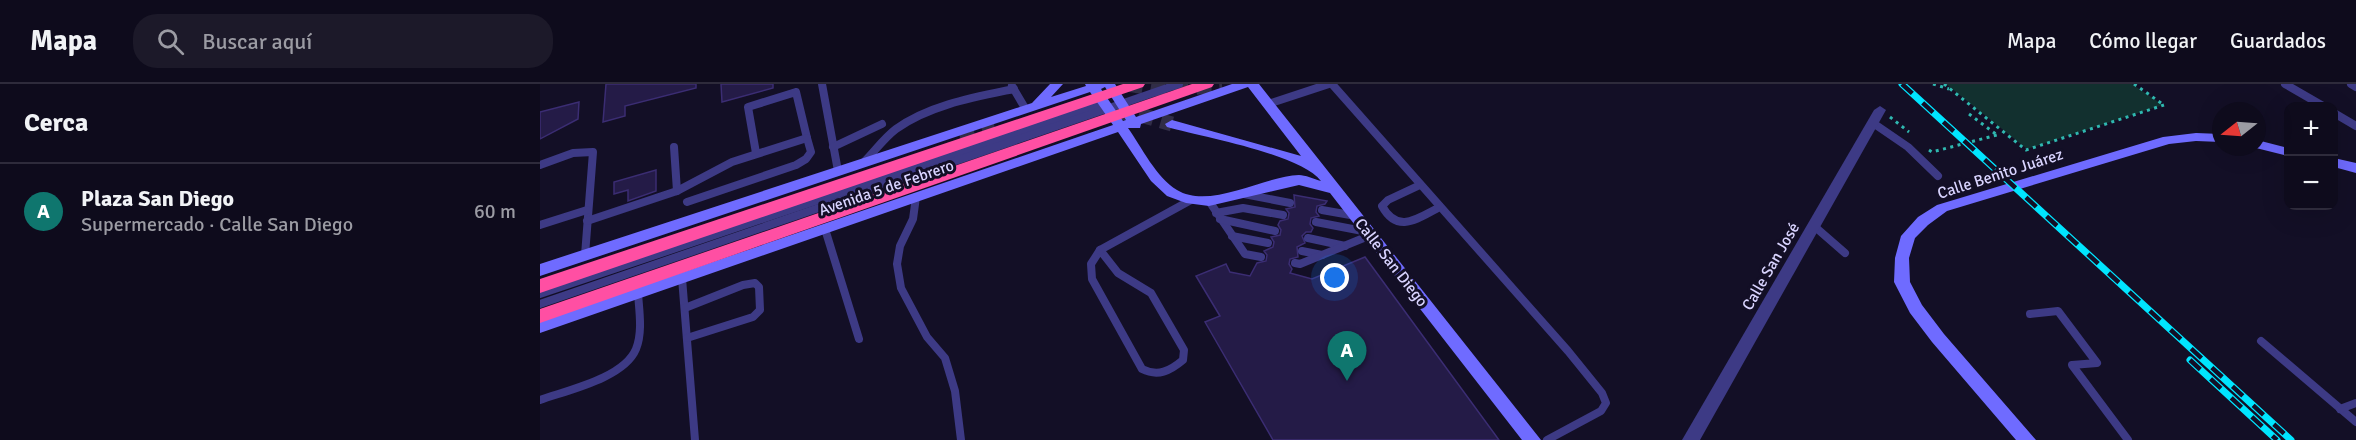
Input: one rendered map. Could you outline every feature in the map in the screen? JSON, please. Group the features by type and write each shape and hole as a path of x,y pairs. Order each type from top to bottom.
{"highway":[{"name":"Avenida 5 de Febrero","path":"540,286 868,169 1138,84"},
{"name":"Avenida 5 de Febrero","path":"540,316 1218,84"}],"main road":[{"path":"1030,107 1057,84"},
{"path":"1109,84 1135,122 1135,149"},
{"name":"Avenida 5 de Febrero","path":"540,327 1244,84"},
{"name":"Calle San Diego","path":"1252,84 1532,440"},
{"path":"1095,85 1105,106 1135,149 1156,178 1172,193 1215,211 1244,201 1283,182 1299,180 1336,190"},
{"name":"Avenida 5 de Febrero","path":"540,270 838,171 868,169 1030,107 1095,85"},
{"path":"1172,124 1287,155 1320,171"},
{"path":"656,231 736,211 960,137"},
{"name":"Calle Benito Juárez","path":"2027,440 1938,338 1916,309 1902,282 1902,258 1908,236 1923,221 1942,208 2168,140 2212,138"},
{"path":"2266,146 2284,151"},
{"path":"2338,164 2356,168"}],"street":[{"name":"Calle San José","path":"1691,440 1877,117"}],"lane":[{"path":"822,84 838,171"},
{"path":"1120,101 1162,84"},
{"path":"540,294 1120,101 1179,84"},
{"path":"1268,104 1331,84 1568,351 1602,393 1606,403 1601,411 1547,440"},
{"path":"2285,84 2316,102"},
{"path":"2351,84 2356,87"},
{"path":"868,169 895,130 909,121 1012,87 1030,107"},
{"path":"687,202 796,165 806,159 811,152 796,92 748,107 756,153"},
{"path":"540,304 999,148 1105,106"},
{"path":"2338,115 2356,126"},
{"path":"1877,117 1938,176"},
{"path":"833,147 882,124"},
{"path":"587,221 677,191 717,169 756,153 807,138"},
{"path":"674,147 677,191"},
{"path":"540,165 568,155 585,151 593,152 585,255"},
{"path":"1420,185 1388,200 1382,206 1386,217 1395,223 1405,223 1440,207"},
{"path":"916,197 913,219 900,246 897,264 901,288 927,337 945,358 955,391 961,440"},
{"path":"1100,250 1118,273 1151,293 1184,350 1183,360 1171,370 1152,375 1142,369 1092,279 1089,269 1091,261 1100,250 1191,200"},
{"path":"1244,201 1274,200 1290,203"},
{"path":"1244,201 1274,200"},
{"path":"1244,201 1283,215"},
{"path":"540,225 587,210"},
{"path":"1322,210 1356,216"},
{"path":"1215,211 1275,231"},
{"path":"1215,211 1245,254 1261,257"},
{"path":"1316,222 1370,233"},
{"path":"1814,226 1845,253"},
{"path":"825,229 859,339"},
{"path":"1295,263 1300,264 1346,246 1370,233"},
{"path":"1233,236 1268,243"},
{"path":"1308,238 1346,246"},
{"path":"1302,251 1323,255"},
{"path":"682,278 695,440"},
{"path":"685,308 743,285 755,283 759,287 760,310 753,316 687,338"},
{"path":"540,400 614,372 630,361 636,348 639,328 638,293"},
{"path":"2030,314 2058,311 2097,363 2072,365 2128,440"},
{"path":"2261,341 2356,422"},
{"path":"2340,409 2356,403"}],"path":[{"path":"1934,84 1953,90"},
{"path":"1944,84 2026,150 2164,105 2134,84"},
{"path":"1932,152 1997,135 1969,114 1977,110"}],"green space":[{"path":"1946,84 2132,84 2163,105 2027,149"}],"building":[{"path":"606,84 696,84 696,88 625,106 625,116 603,122"},
{"path":"721,84 773,84 773,88 722,102"},
{"path":"579,102 578,119 540,139 540,112"},
{"path":"656,170 656,191 628,201 628,190 614,194 614,182"},
{"path":"1294,195 1327,201 1317,206 1316,212 1319,216 1311,218 1310,224 1313,228 1311,232 1306,232 1302,236 1305,243 1297,247 1298,257 1290,259 1289,264 1292,269 1290,273 1312,279 1365,257 1499,440 1273,440 1205,322 1220,316 1196,276 1226,264 1230,272 1250,276 1257,263 1266,261 1267,255 1264,251 1273,247 1274,242 1271,237 1280,235 1281,230 1278,225 1280,221 1288,219 1289,213 1286,209 1295,207"}],"tunnel":[{"path":"1128,84 1163,90 1222,85"},
{"path":"1116,112 1137,114 1172,124"},
{"path":"960,137 995,128"}],"railway":[{"path":"1902,84 2291,440"},
{"path":"2190,360 2277,440"}],"place":[{"name":"Plaza San Diego","path":"1347,381"}]}
